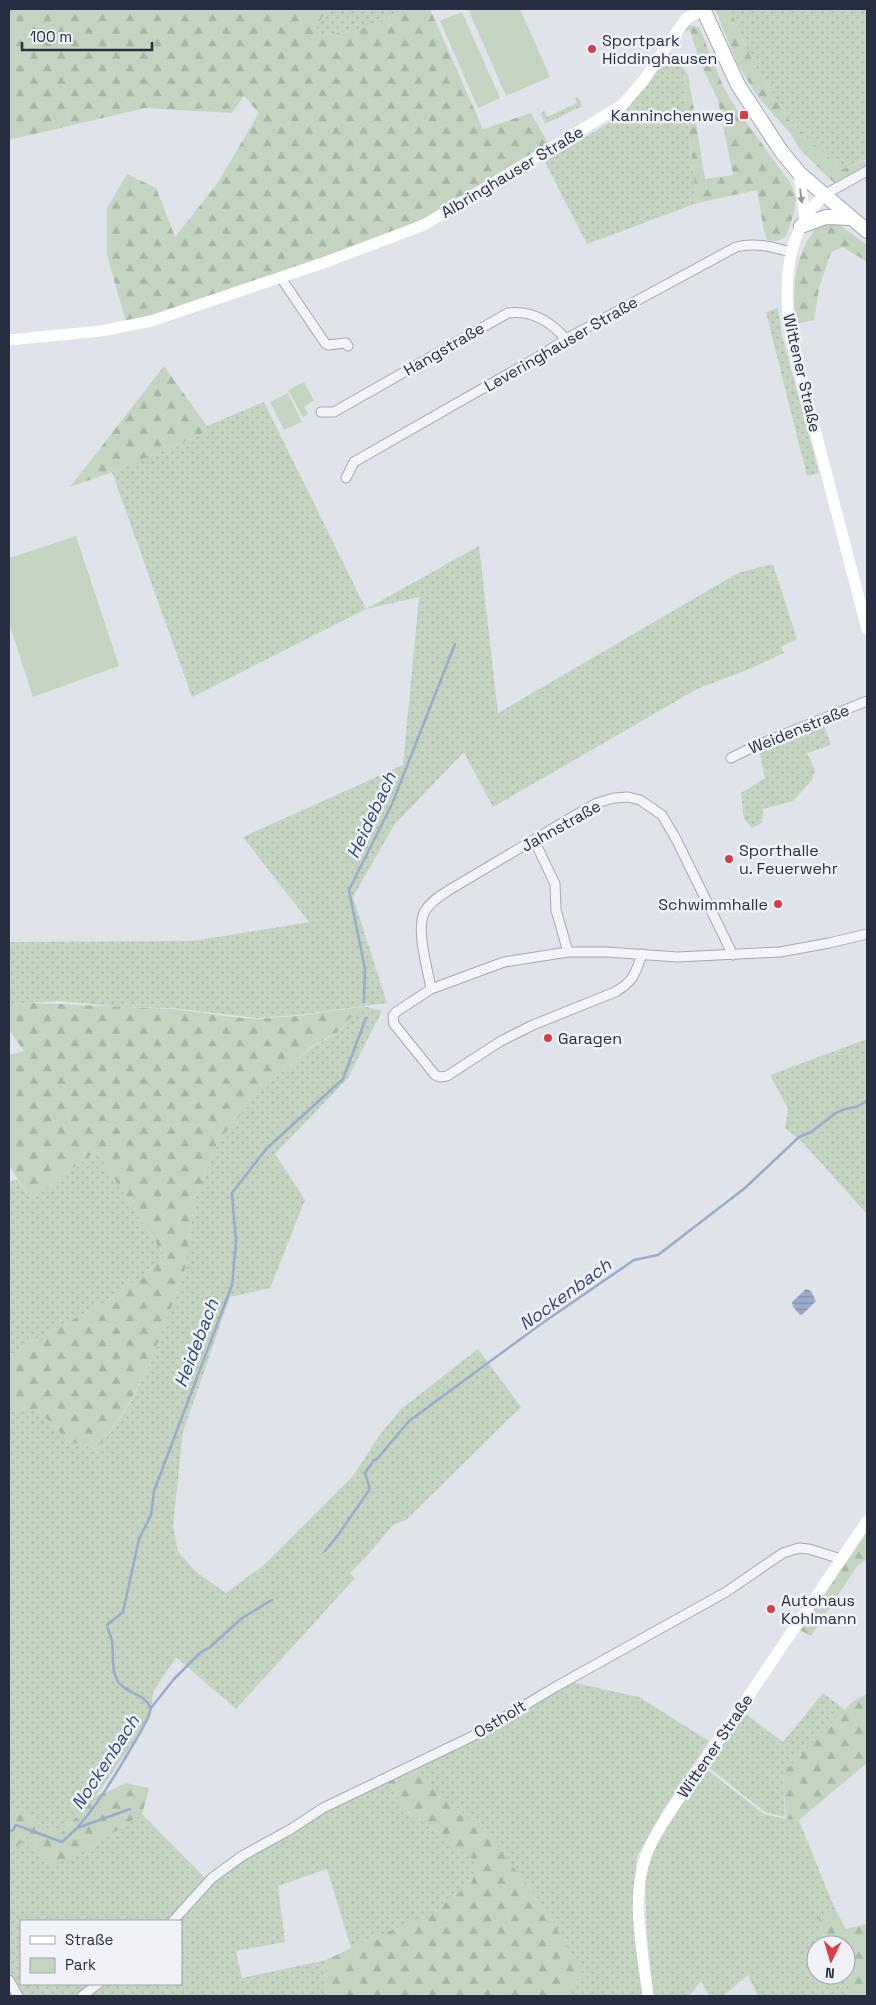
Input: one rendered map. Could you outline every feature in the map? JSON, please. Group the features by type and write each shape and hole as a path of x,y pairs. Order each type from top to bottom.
{"main road":[{"path":"703,9 738,85 781,151 799,173 867,231"},
{"name":"Albringhauser Straße","path":"9,340 101,331 151,321 281,278 424,225 622,105 644,80 687,18 703,9"},
{"path":"799,173 803,222 826,217 850,218"},
{"name":"Wittener Straße","path":"824,195 803,222 791,252 786,291 791,338 865,609 867,629"},
{"name":"Wittener Straße","path":"648,1996 639,1894 643,1864 649,1847 674,1806 867,1521"}],"street":[{"path":"824,195 867,171"},
{"name":"Leveringhauser Straße","path":"346,478 354,462 543,354 566,338 736,247 750,244 762,245 791,252"},
{"path":"281,278 325,343 328,345 346,343 348,346"},
{"name":"Hangstraße","path":"321,412 334,412 508,313 519,311 543,318 566,338"},
{"name":"Weidenstraße","path":"731,758 755,746 867,701"},
{"name":"Jahnstraße","path":"431,989 421,924 425,911 433,902 448,890 597,803 614,798 628,797 640,800 662,815 676,839 733,955"},
{"path":"534,840 555,884 556,910 568,952"},
{"path":"642,954 634,978 627,985 615,992 533,1025 501,1041 447,1076 440,1077 435,1075 394,1024 392,1016 396,1012 431,989 504,962 568,952 642,954 678,957 780,952 829,944 867,934"},
{"name":"Ostholt","path":"174,1920 212,1878 242,1856 291,1829 323,1808 473,1736 560,1684 726,1592 783,1553 799,1548 809,1549 841,1559"},
{"path":"9,1980 18,1996"},
{"path":"82,1996 97,1985"}],"green space":[{"path":"9,9 327,9 310,37 358,30 407,9 430,9 483,129 531,113 549,145 429,217 310,263 162,315 126,322 107,255 107,208 127,174 156,188 175,237 217,184 259,113 244,96 232,113 145,108 9,140"},
{"path":"327,9 407,9 358,30 309,37"},
{"path":"468,9 520,9 550,77 506,96"},
{"path":"715,9 730,9 753,63 789,120 841,170 864,161 867,166 834,183 799,148 790,133 758,97 738,65"},
{"path":"730,9 867,9 867,159 841,170 789,120 753,63"},
{"path":"462,12 500,98 478,108 440,21"},
{"path":"689,25 699,27 723,86 735,107 789,181 796,200 786,236 782,239 775,241 767,240 757,190 697,203 683,78 688,74 705,179 733,175 718,100 700,62 690,30 685,31 678,37 684,27"},
{"path":"669,52 688,74 683,78 697,203 587,244 545,162 623,114 646,86"},
{"path":"575,97 579,99 582,106 545,124 541,115 544,110 547,117 577,103"},
{"path":"828,223 840,225 867,245 867,262 843,247 831,252 819,288 814,320 795,324 795,282 801,254 813,233"},
{"path":"778,308 782,336 819,473 807,476 766,312"},
{"path":"164,366 207,426 205,433 112,472 70,487"},
{"path":"304,382 314,401 304,406 308,414 303,417 288,390"},
{"path":"288,393 302,422 284,430 270,402"},
{"path":"264,402 366,609 192,697 112,472 205,433 207,426"},
{"path":"76,536 119,666 33,697 9,623 9,558"},
{"path":"479,546 498,713 738,573 773,564 797,639 781,647 784,653 747,670 697,689 493,807 464,752 394,825 353,897 387,1003 297,1015 257,1018 173,1008 121,1007 61,1001 9,1004 9,942 193,941 309,922 243,837 403,765 419,597 366,609"},
{"path":"823,723 831,745 807,753 815,770 812,780 793,801 763,809 762,823 752,828 744,819 741,793 765,778 759,750"},
{"path":"34,1003 173,1009 256,1019 297,1016 360,1007 338,1032 311,1047 263,1089 219,1140 195,1198 184,1274 150,1363 129,1404 97,1449 68,1441 37,1409 9,1412 9,1355 18,1352 27,1344 104,1303 166,1258 96,1151 32,1199 9,1166 9,1055 24,1051 9,1030 9,1004"},
{"path":"363,1006 382,1011 348,1078 275,1154 305,1200 270,1288 230,1297 183,1432 173,1526 178,1551 195,1571 226,1593 265,1564 354,1475 379,1436 400,1410 478,1349 521,1407 406,1520 393,1525 350,1573 355,1578 236,1709 176,1657 153,1692 150,1719 95,1797 59,1836 15,1808 9,1815 9,1412 37,1409 68,1441 97,1449 130,1404 150,1363 184,1274 195,1198 219,1140 263,1088 311,1048 339,1032 357,1010"},
{"path":"867,1039 867,1214 803,1143 785,1128 788,1109 770,1075"},
{"path":"96,1151 166,1258 104,1303 27,1344 18,1352 9,1355 9,1182 17,1179 32,1199"},
{"path":"867,1532 867,1559 857,1566 811,1636 800,1630"},
{"path":"571,1682 639,1697 709,1741 663,1810 637,1857 634,1893 643,1996 560,1996 584,1975 413,1768"},
{"path":"823,1693 845,1710 783,1773 785,1817 765,1812 707,1766 743,1712 783,1742"},
{"path":"867,1694 867,1763 799,1820 786,1819 783,1773 852,1702"},
{"path":"413,1768 491,1838 543,1905 584,1975 560,1996 328,1996 325,1990 326,1960 431,1914 472,1882 475,1861 407,1810 386,1780"},
{"path":"705,1768 764,1814 799,1820 834,1907 819,1916 819,1925 824,1935 806,1935 806,1985 848,1985 853,1996 758,1996 748,1975 723,1996 709,1996 701,1981 689,1996 653,1996 647,1934 645,1882 649,1860 661,1836"},
{"path":"386,1780 407,1810 475,1861 472,1882 431,1914 351,1948 327,1869 278,1886 285,1942 236,1951 242,1978 326,1960 325,1990 328,1996 85,1996 101,1985 182,1985 182,1920 176,1920 219,1877 242,1858 323,1810"},
{"path":"126,1783 149,1788 142,1814 87,1850 50,1866 27,1836 9,1856 9,1815 15,1808 59,1836 95,1797"},
{"path":"142,1814 207,1880 171,1920 20,1920 20,1985 94,1985 80,1996 21,1996 9,1975 10,1853 27,1836 87,1850"},
{"path":"834,1907 846,1929 867,1924 867,1996 853,1996 848,1985 856,1985 856,1935 824,1935 819,1925 819,1916"}],"water":[{"path":"806,1289 811,1291 816,1301 800,1315 793,1307 792,1302"}],"waterway":[{"name":"Heidebach","path":"364,1002 365,969 349,890 392,804 455,644"},
{"name":"Heidebach","path":"77,1828 99,1800 118,1770 142,1730 151,1708 144,1699 121,1685 115,1676 112,1640 107,1625 123,1612 139,1539 151,1515 154,1491 232,1285 236,1242 232,1193 267,1148 343,1079 366,1018"},
{"name":"Nockenbach","path":"325,1551 370,1489 365,1473 374,1460 377,1459 409,1421 541,1324 634,1260 658,1255 745,1188 799,1137 811,1132 836,1113 856,1107 867,1101"},
{"name":"Nockenbach","path":"151,1708 174,1679 201,1652 209,1648 242,1618 272,1600"},
{"name":"Nockenbach","path":"9,1832 16,1825 62,1842 77,1828 130,1809"}],"place":[{"name":"Sportpark Hiddinghausen","path":"592,49"},
{"name":"Kanninchenweg","path":"744,115"},
{"name":"Sporthalle u. Feuerwehr","path":"729,859"},
{"name":"Schwimmhalle","path":"778,904"},
{"name":"Garagen","path":"548,1038"},
{"name":"Autohaus Kohlmann","path":"771,1609"}]}
